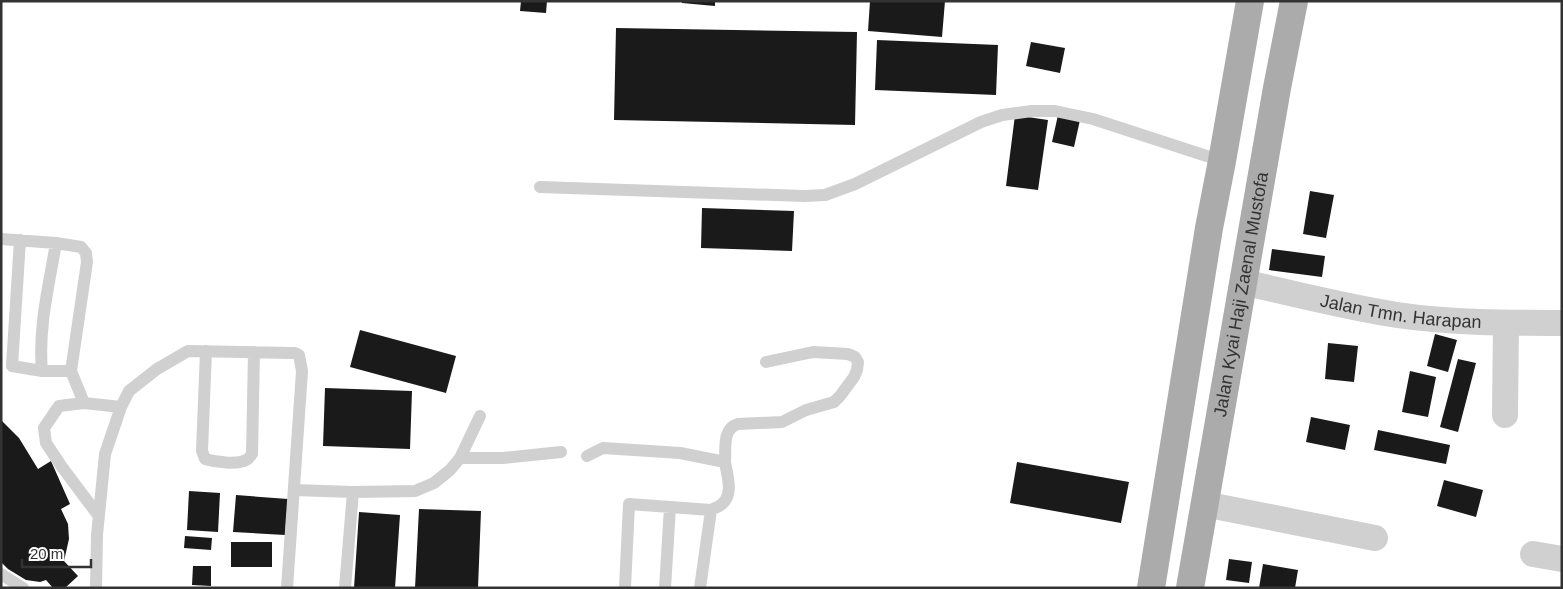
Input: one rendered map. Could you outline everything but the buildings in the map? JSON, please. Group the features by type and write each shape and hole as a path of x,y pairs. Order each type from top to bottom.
{"main road":[{"path":"1151,588 1209,228 1250,1"},
{"name":"Jalan Kyai Haji Zaenal Mustofa","path":"1190,588 1277,88 1294,1"},
{"path":"1236,79 1277,88"},
{"path":"1196,315 1236,324"}],"street":[{"name":"Jalan Tmn. Harapan","path":"1243,282 1398,315 1430,319 1506,323 1562,323"},
{"path":"1504,415 1506,323"},
{"path":"1204,504 1375,538"},
{"path":"1533,554 1562,559"}],"lane":[{"path":"540,187 804,196 825,195 855,184 981,122 1002,115 1032,111 1055,111 1093,119 1222,161"},
{"path":"1,240 56,243 81,247 86,253 87,262 71,371 84,403"},
{"path":"20,240 7,366 42,371 71,371"},
{"path":"42,371 42,334 56,243"},
{"path":"96,588 98,515 105,454 128,391 158,369 188,351 206,351 295,353 299,355 301,360 301,386 287,588"},
{"path":"206,351 202,451 205,459 214,462 246,460 252,454 254,352"},
{"path":"625,588 629,504 711,510 722,504 727,498 730,487 725,462 727,431 732,426 738,424 782,422 806,410 834,402 854,377 858,362 855,357 848,354 813,352 766,362"},
{"path":"98,515 46,443 44,428 59,406 84,403 121,407"},
{"path":"294,490 353,492 415,490 434,483 450,470 460,458 480,416"},
{"path":"586,456 603,448 680,453 725,462"},
{"path":"460,458 503,458 561,452"},
{"path":"345,588 353,492"},
{"path":"665,588 670,508"},
{"path":"700,588 711,510"},
{"path":"1,574 23,588"}]}
